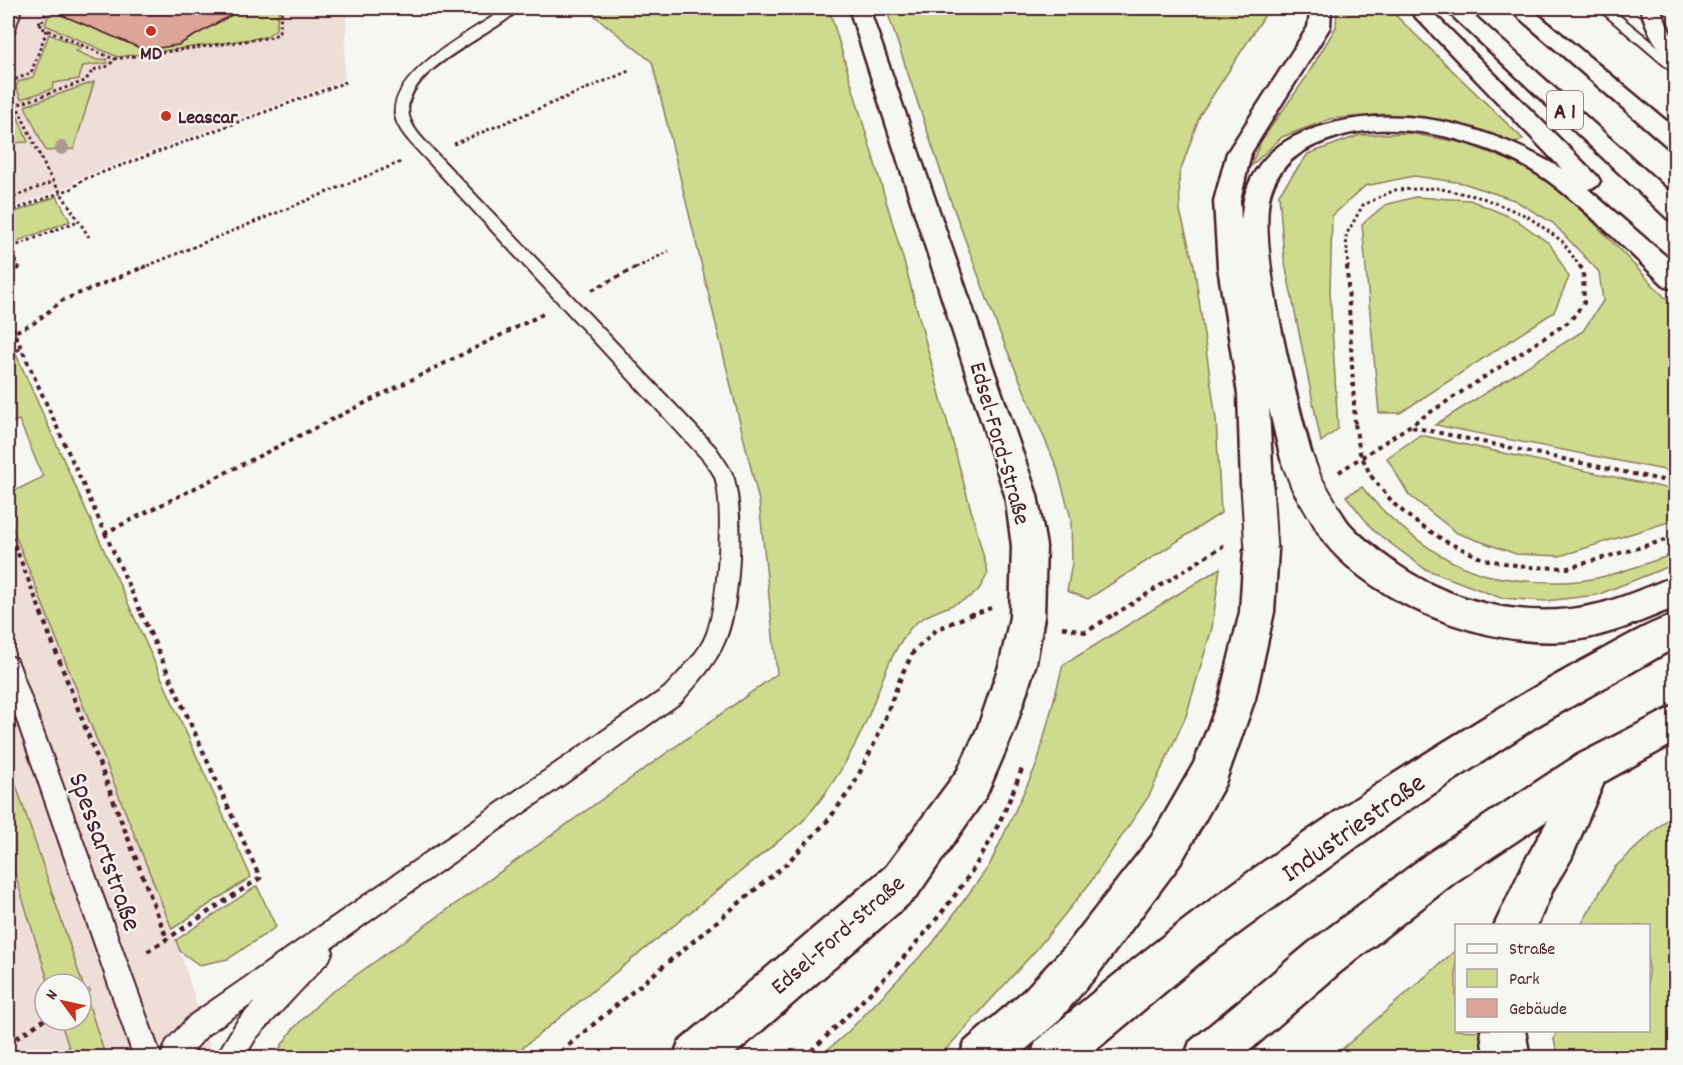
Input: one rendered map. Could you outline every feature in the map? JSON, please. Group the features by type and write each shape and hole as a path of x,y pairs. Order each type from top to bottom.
{"main road":[{"name":"Edsel-Ford-Straße","path":"695,1058 901,882 972,783 996,729 1018,663 1009,612 1029,546 1021,495 859,8"},
{"path":"981,1058 1041,1006 1082,960 1166,850 1210,772 1237,699 1257,612 1261,550 1253,394 1232,267 1227,201 1239,153 1319,27 1321,8"},
{"path":"1417,8 1625,219 1676,280"},
{"name":"A 1","path":"1455,8 1676,212"},
{"name":"A 1","path":"1518,8 1676,142"},
{"path":"1650,8 1650,13 1662,36 1676,52"},
{"path":"1567,48 1676,122"},
{"path":"1676,280 1563,180 1522,156 1469,135 1406,123 1350,125 1302,140 1275,161 1259,189 1253,226 1261,287 1283,405 1297,459 1307,484 1337,534 1374,566 1407,589 1435,602 1516,625 1566,625 1614,617 1676,591"},
{"name":"Industriestraße","path":"1052,1058 1164,963 1322,846 1426,774 1528,710 1676,629"},
{"path":"1206,1058 1315,966 1441,868 1590,769 1676,722"},
{"path":"1516,924 1539,875 1557,845 1590,769"},
{"path":"1503,1032 1507,1058"}],"lane":[{"path":"8,8 14,13 9,28"},
{"path":"173,1058 176,1050 199,1025 673,695 704,660 718,631 726,580 728,544 725,478 709,453 428,153 411,134 402,117 402,104 410,85 429,66 514,8"},
{"path":"1603,8 1676,68"},
{"name":"Spessartstraße","path":"8,665 119,971 148,1058"},
{"path":"228,1058 247,1029 351,919"}],"path":[{"path":"48,8 40,27 114,59 273,37 279,32 282,8"},
{"path":"9,28 42,22"},
{"path":"47,30 31,73 14,80 10,91 53,182 62,192 89,237"},
{"path":"8,108 85,81 93,69 109,66 114,59"},
{"path":"8,334 34,323 63,300 629,71"},
{"path":"8,212 73,188 82,180 104,175 346,82"},
{"path":"8,199 53,182"},
{"path":"1383,445 1570,321 1584,304 1586,279 1573,254 1556,237 1516,209 1461,191 1409,188 1388,192 1369,200 1356,210 1348,223 1346,235 1354,424 1360,453 1371,476 1394,504 1413,520 1445,541 1483,559 1526,567 1568,568 1676,537"},
{"path":"8,273 19,268 10,248 78,222"},
{"path":"105,533 669,251"},
{"path":"8,319 261,878 93,988"},
{"path":"8,354 21,348"},
{"path":"1411,427 1676,483"},
{"path":"8,528 167,939"},
{"path":"553,1058 786,864 820,830 843,801 861,770 881,729 910,658 922,640 946,625 1009,612 1086,633 1173,578"},
{"path":"8,1044 33,1027"}],"shaded area":[{"path":"8,8 347,8 344,80 74,180 74,184 8,209"},
{"path":"8,517 180,951 213,1057 8,1057"}],"green space":[{"path":"51,8 67,8 64,16 145,50 178,45 244,8 279,8 276,29 266,37 118,57 45,25"},
{"path":"585,8 829,8 905,265 988,573 975,593 965,600 928,615 912,626 906,634 889,664 855,746 822,798 802,822 511,1057 274,1057 292,1030 324,998 777,674 759,501 652,62"},
{"path":"886,8 1266,8 1265,15 1200,115 1179,175 1180,211 1194,265 1216,419 1221,513 1088,599 1067,591 1072,563 1071,518 1057,468 999,331 949,196"},
{"path":"1337,8 1388,8 1523,139 1517,143 1436,120 1386,114 1330,119 1282,137 1250,167 1261,141 1305,79 1336,27"},
{"path":"49,34 81,47 76,51 97,60 107,59 107,63 83,66 79,79 54,83 52,89 21,99 16,87 18,82 33,77"},
{"path":"94,82 74,149 46,151 25,106"},
{"path":"15,110 28,142 8,143 8,113"},
{"path":"1408,133 1464,143 1519,164 1564,191 1675,308 1675,472 1435,425 1583,331 1603,301 1599,272 1553,223 1514,200 1463,183 1414,176 1365,186 1332,216 1330,292 1338,429 1321,442 1284,258 1279,194 1308,154 1360,135"},
{"path":"57,196 70,221 8,245 8,215"},
{"path":"1415,197 1470,200 1515,219 1550,244 1569,277 1554,312 1400,413 1379,413 1362,224 1385,205"},
{"path":"16,354 251,877 172,929 8,517 8,494 43,477 19,420 8,424 8,358"},
{"path":"1420,435 1675,490 1675,520 1560,556 1516,554 1457,533 1409,495 1387,458"},
{"path":"1362,487 1398,524 1428,547 1459,565 1486,575 1516,580 1565,582 1602,577 1675,554 1675,564 1597,595 1546,601 1501,598 1425,569 1374,531 1346,496"},
{"path":"1220,568 1212,628 1186,716 1149,796 1090,883 1036,950 939,1057 819,1057 847,1033 932,944 989,866 1037,764 1063,665"},
{"path":"8,761 79,972 45,972 8,851"},
{"path":"1675,812 1675,1057 1558,1057 1554,1040 1556,1032 1650,1032 1650,924 1582,924 1614,868"},
{"path":"257,886 276,927 228,959 199,965 180,951 176,940"},
{"path":"1455,951 1455,1032 1484,1032 1485,1057 1332,1058"},
{"path":"93,1018 104,1057 72,1057 64,1032 93,1032"}],"building":[{"name":"MD","path":"45,8 244,8 178,45 145,50"}],"place":[{"name":"MD","path":"151,31"},
{"name":"Leascar","path":"166,116"}]}
